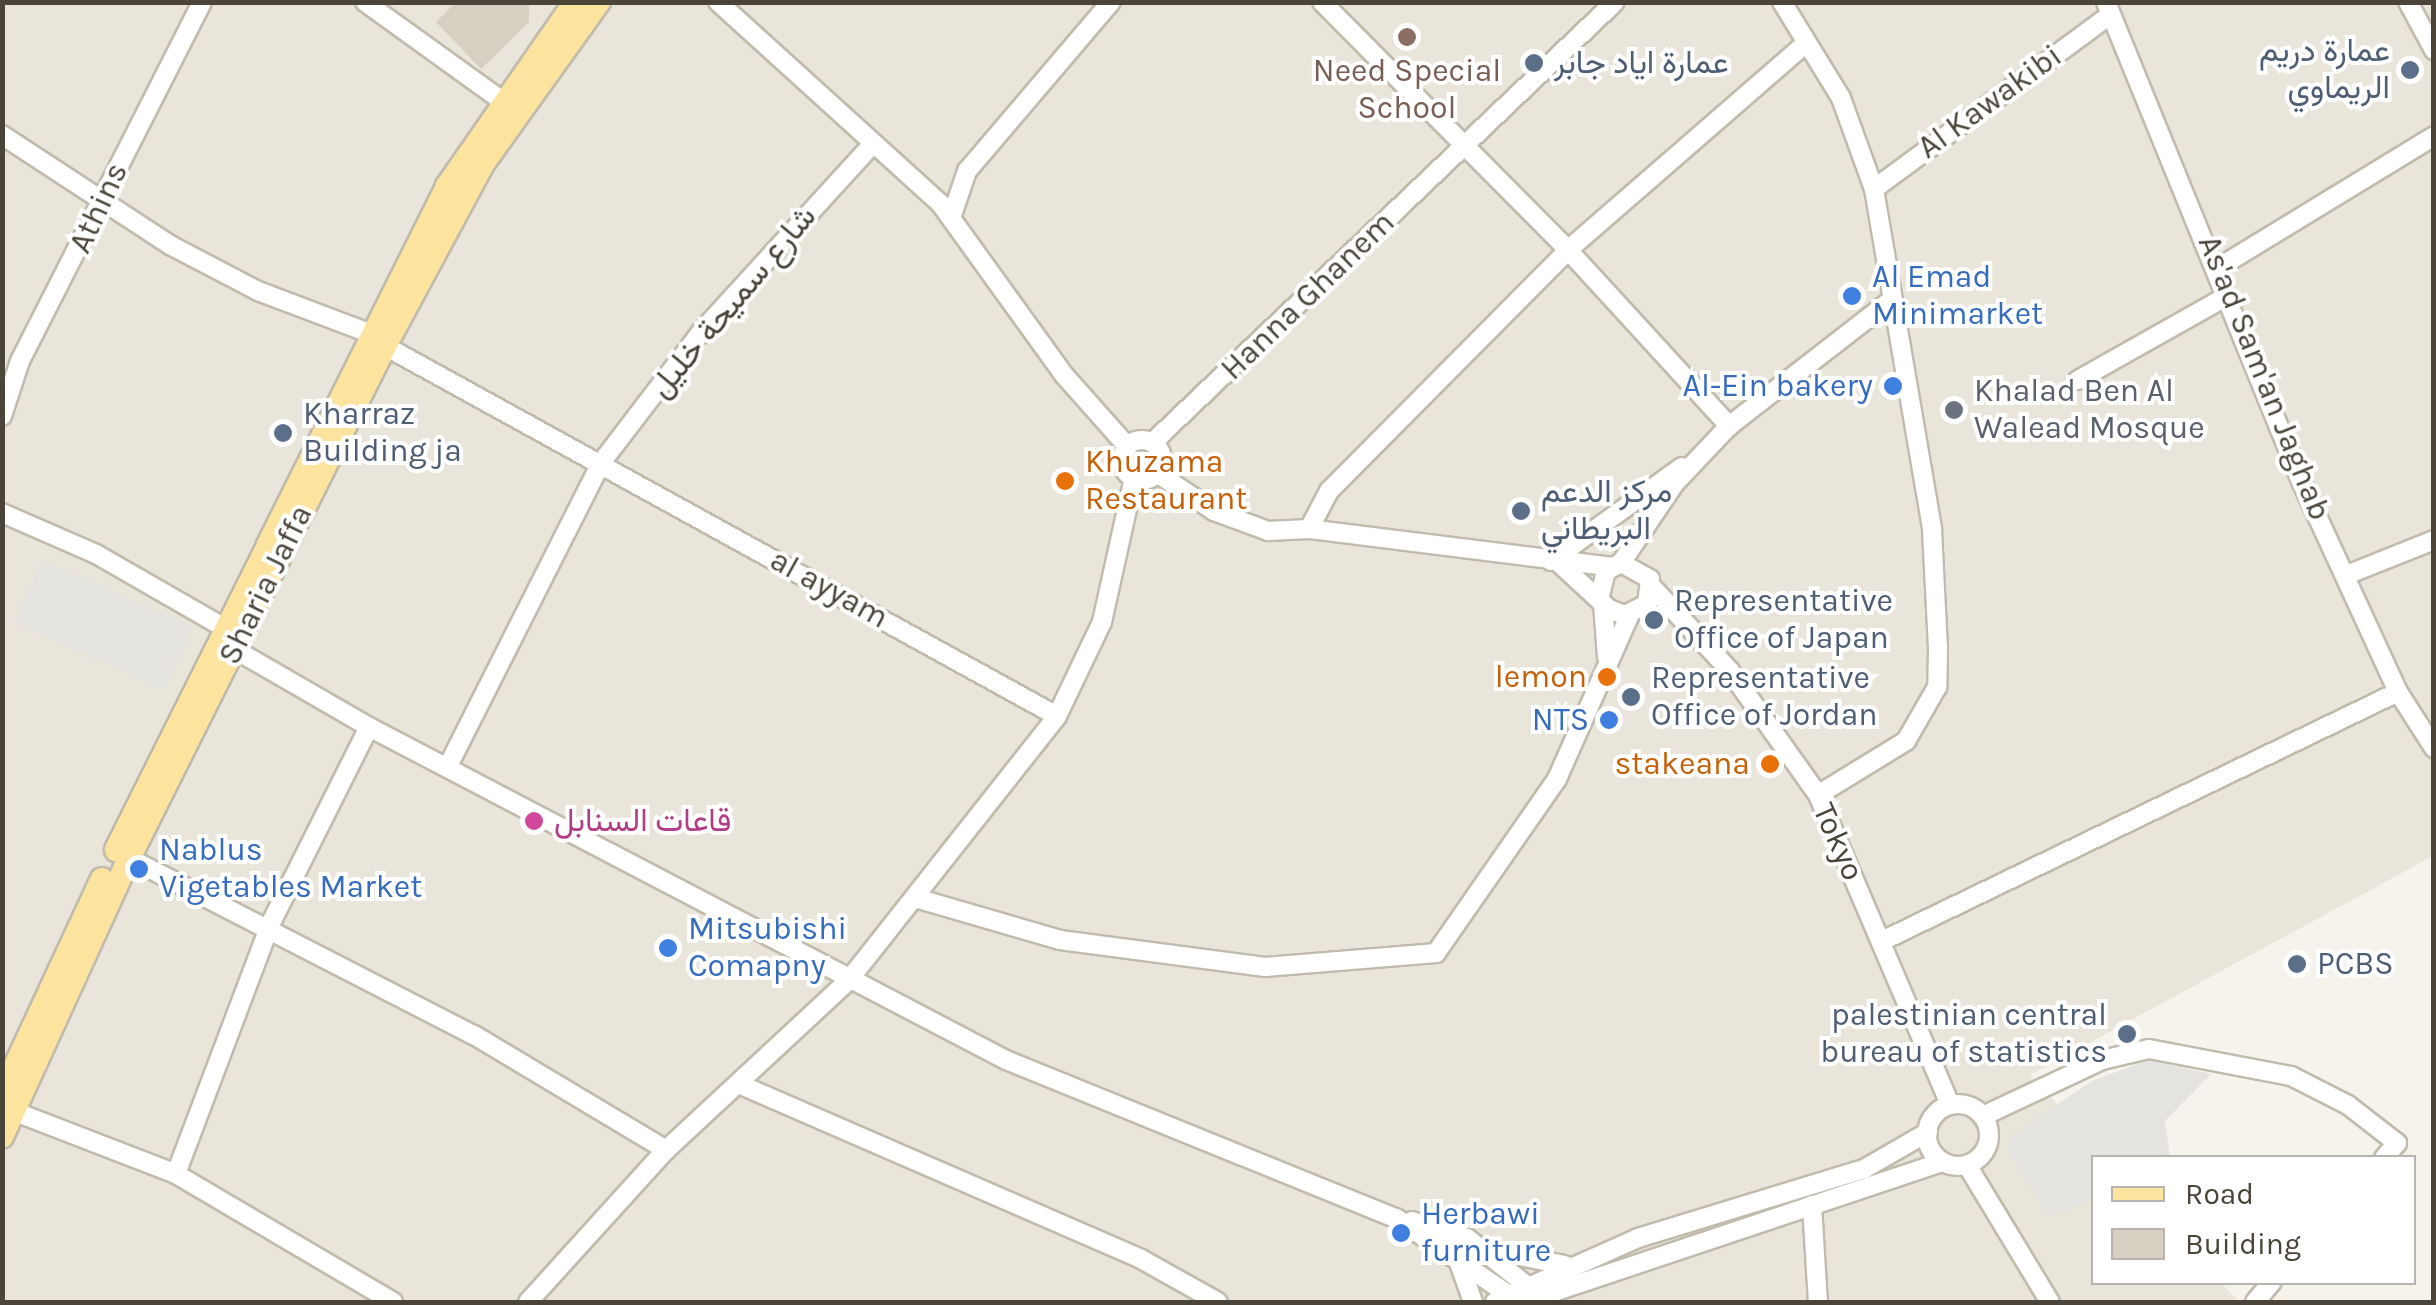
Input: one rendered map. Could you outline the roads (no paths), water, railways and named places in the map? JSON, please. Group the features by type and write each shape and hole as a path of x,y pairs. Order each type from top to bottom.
{"main road":[{"name":"Sharia Jaffa","path":"18,1058 129,858 234,649 447,186 501,100 575,2"},
{"name":"Sharia Jaffa","path":"2,1137 18,1058 223,627 378,340 482,164 599,2"}],"street":[{"name":"Athins","path":"2,416 20,360 202,2"},
{"path":"365,2 501,100"},
{"path":"718,2 951,218 1064,375 1128,446"},
{"path":"951,218 967,171 1110,2"},
{"path":"1326,2 1463,148 1568,250 1729,426"},
{"path":"1594,25 1595,2"},
{"name":"Hanna Ghanem","path":"1152,443 1615,2"},
{"path":"1782,2 1841,98 1874,189 1890,301 1932,530 1937,688 1906,741 1818,794"},
{"path":"2408,2 2432,40"},
{"name":"Al Kawakibi","path":"1874,189 2107,9"},
{"name":"As'ad Sam'an Jaghab","path":"2107,9 2153,102 2301,482 2349,574 2398,692 2434,748"},
{"path":"1310,529 1329,491 1568,250 1806,43"},
{"name":"al ayyam","path":"2,135 258,291 378,340 1057,716"},
{"path":"2218,268 2434,136"},
{"name":"شارع سميحة خليل","path":"448,766 602,462 701,332 871,146"},
{"path":"919,189 967,171"},
{"path":"2078,380 2227,296"},
{"path":"1606,658 1602,599 1617,564 1700,458 1729,426 1890,301"},
{"path":"1128,446 1152,443 1162,460 1157,473"},
{"path":"1128,446 1122,464 1134,478"},
{"path":"1555,561 1700,458"},
{"path":"1134,478 1157,473 1242,526 1310,529 1555,561 1617,564"},
{"path":"528,1302 666,1150 848,981 919,899 1057,716 1102,622 1134,478"},
{"path":"2,513 96,554 223,627 234,649 370,727 848,981 1006,1060 1396,1218 1522,1298"},
{"path":"919,899 1060,940 1265,967 1436,953 1557,779 1606,658 1651,583 1650,524"},
{"path":"2349,574 2434,540"},
{"path":"1555,561 1602,599 1636,612 1673,610"},
{"name":"Tokyo","path":"1617,564 1651,583 1730,671 1818,794 1950,1106"},
{"path":"1882,940 2398,692"},
{"path":"176,1174 270,925 370,727"},
{"path":"129,858 270,925 666,1150"},
{"path":"1522,1298 1564,1265 1864,1169 1928,1132 1950,1106 1982,1116 2102,1060 2149,1049 2291,1076 2391,1150"},
{"path":"740,1085 1141,1259 1218,1302"},
{"path":"8,1102 176,1174 392,1302"},
{"path":"1967,1165 1988,1145 1982,1116"},
{"path":"1928,1132 1942,1162"},
{"path":"1522,1298 1942,1162 1967,1165"},
{"path":"1967,1165 2050,1302"},
{"path":"1812,1205 1818,1302"},
{"path":"1396,1218 1445,1228 1480,1246 1564,1265"},
{"path":"1480,1246 1522,1298"},
{"path":"1454,1252 1473,1302"},
{"path":"1566,1302 1579,1280"}],"place":[{"name":"Need Special School","path":"1407,37"},
{"name":"عمارة اياد جابر","path":"1534,63"},
{"name":"عمارة دريم الريماوي","path":"2410,70"},
{"name":"Al Emad Minimarket","path":"1852,296"},
{"name":"Al-Ein bakery","path":"1893,386"},
{"name":"Khalad Ben Al Walead Mosque","path":"1954,410"},
{"name":"Kharraz Building ja","path":"283,433"},
{"name":"Khuzama Restaurant","path":"1065,481"},
{"name":"مركز الدعم البريطاني","path":"1521,511"},
{"name":"Representative Office of Japan","path":"1654,620"},
{"name":"lemon","path":"1607,677"},
{"name":"Representative Office of Jordan","path":"1631,697"},
{"name":"NTS","path":"1609,720"},
{"name":"stakeana","path":"1770,764"},
{"name":"قاعات السنابل","path":"534,821"},
{"name":"Nablus Vigetables Market","path":"139,869"},
{"name":"Mitsubishi Comapny","path":"668,948"},
{"name":"PCBS","path":"2297,964"},
{"name":"palestinian central bureau of statistics","path":"2127,1034"},
{"name":"Herbawi furniture","path":"1401,1233"}]}
